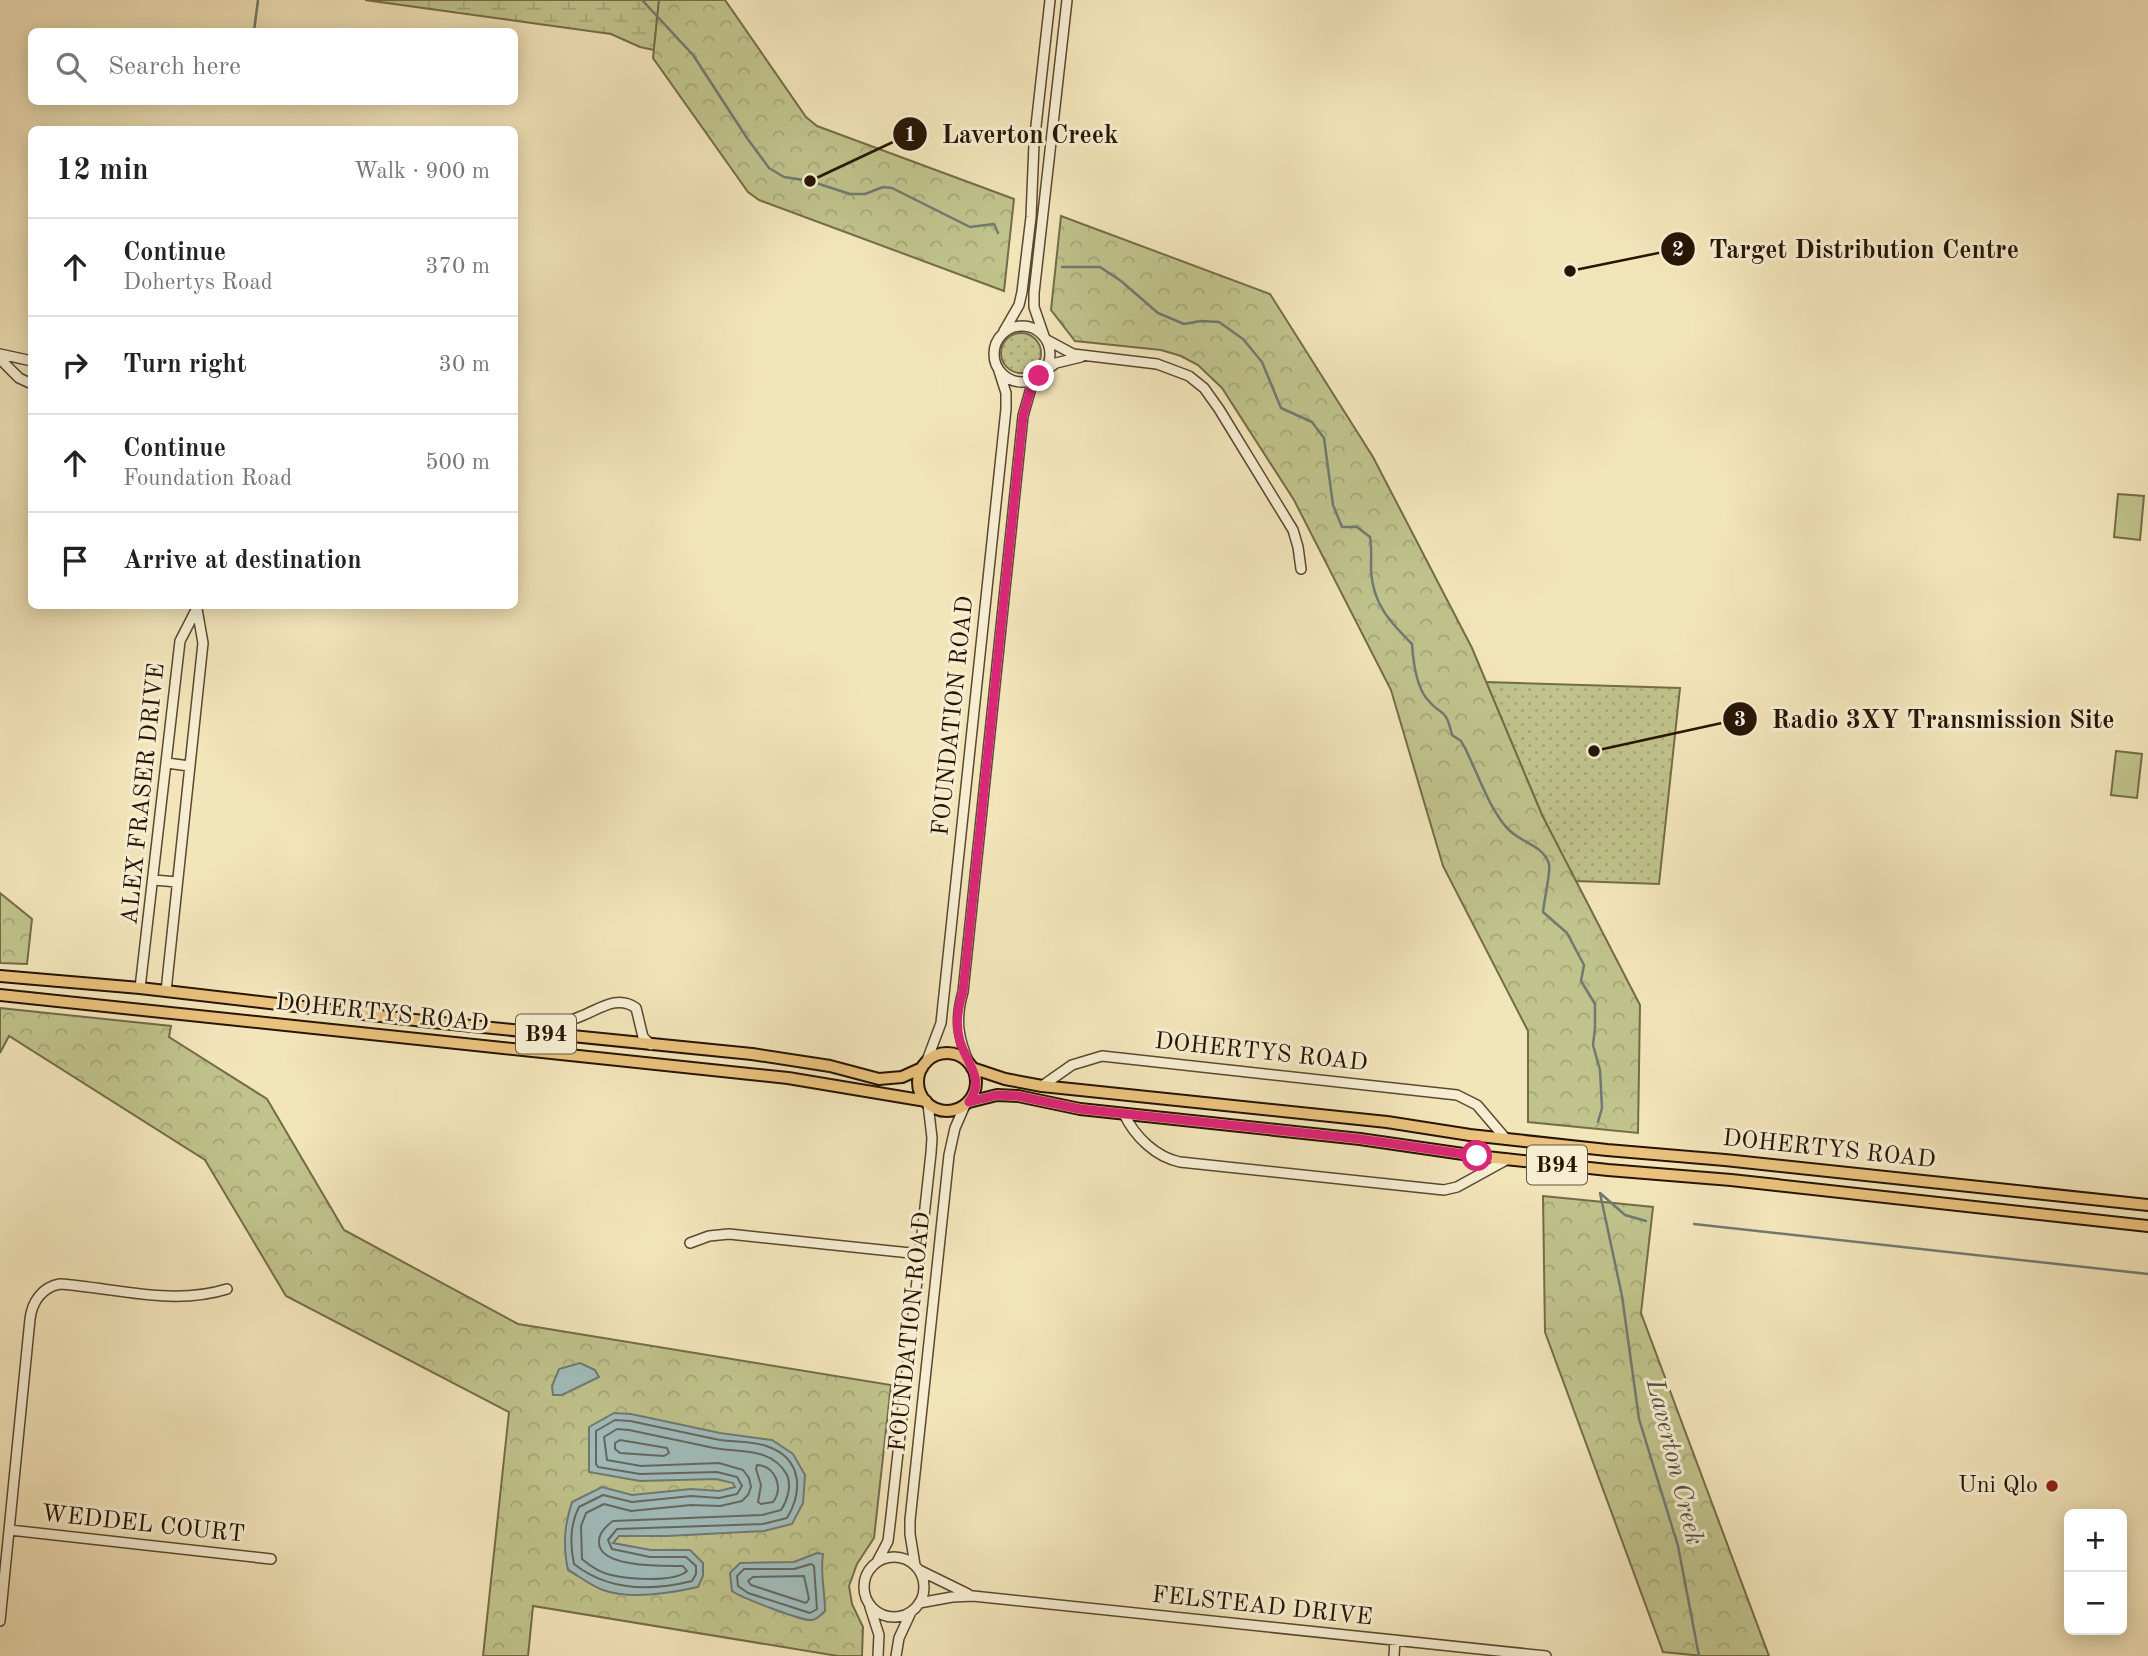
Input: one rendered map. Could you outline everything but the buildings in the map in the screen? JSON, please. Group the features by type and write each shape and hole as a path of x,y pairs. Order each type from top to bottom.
{"main road":[{"name":"DOHERTYS ROAD","path":"0,976 140,988 432,1022 791,1059 879,1079 902,1077 924,1065"},
{"path":"140,988 151,1011 166,991"},
{"name":"DOHERTYS ROAD","path":"0,995 800,1080 927,1103"},
{"path":"430,1041 432,1022"},
{"name":"B94","path":"924,1065 936,1056 947,1053 959,1056 971,1065"},
{"path":"924,1065 918,1085 927,1103"},
{"name":"DOHERTYS ROAD","path":"971,1065 1005,1079 1042,1086 1387,1122 1506,1139 2148,1205"},
{"path":"967,1103 976,1085 971,1065"},
{"name":"DOHERTYS ROAD","path":"967,1103 1006,1095 1080,1109 1360,1139 1508,1159 1731,1180 2148,1226"},
{"name":"B94","path":"927,1103 943,1111 954,1110 967,1103"}],"street":[{"path":"1050,0 1034,144 1031,217 1022,292 1019,305 994,346 993,355 999,371 1006,377 1023,382 1041,375 1056,363 1068,358 1086,356"},
{"path":"1041,375 1050,358 1034,307 1034,293 1067,0"},
{"path":"1004,331 1020,325 1037,330 1045,338 1073,354 1157,364 1189,376 1204,388 1293,530 1301,569"},
{"path":"0,354 28,360"},
{"path":"0,359 19,378 28,382"},
{"name":"FOUNDATION ROAD","path":"924,1065 941,1023 1005,416 1006,393 999,371"},
{"name":"FOUNDATION ROAD","path":"971,1065 960,1042 957,1028 959,1004 963,992 1023,416 1031,388 1041,375"},
{"name":"ALEX FRASER DRIVE","path":"140,988 180,641 196,609"},
{"name":"ALEX FRASER DRIVE","path":"166,991 203,643 197,609"},
{"path":"167,763 189,766"},
{"path":"154,880 177,882"},
{"name":"DOHERTYS ROAD","path":"530,1032 586,1015 604,1004 625,1004 636,1008 643,1037 651,1045"},
{"name":"DOHERTYS ROAD","path":"1042,1086 1072,1065 1102,1056 1457,1095 1477,1105 1506,1139"},
{"name":"FOUNDATION ROAD","path":"877,1562 888,1541 900,1440 932,1138 927,1103"},
{"name":"FOUNDATION ROAD","path":"917,1568 910,1520 949,1155 955,1128 967,1103"},
{"path":"1124,1114 1140,1138 1162,1156 1180,1162 1444,1190 1457,1187 1508,1159"},
{"path":"690,1243 709,1236 729,1234 920,1254"},
{"path":"0,1621 31,1312 36,1300 45,1290 60,1284 192,1297 207,1296 227,1289"},
{"path":"900,1440 919,1442"},
{"name":"WEDDEL COURT","path":"10,1530 271,1559"},
{"path":"878,1656 878,1635 864,1586 866,1577 877,1562 897,1557 906,1559 917,1568 924,1587 919,1603 911,1612 899,1638 895,1656"},
{"name":"FELSTEAD DRIVE","path":"917,1568 973,1596"},
{"name":"FELSTEAD DRIVE","path":"919,1603 938,1598 973,1596 1546,1656"},
{"path":"869,1604 876,1611 893,1617 911,1612"},
{"path":"1394,1656 1395,1640"}],"green space":[{"path":"365,0 659,0 654,50 611,34"},
{"path":"659,0 725,0 806,117 817,126 1014,199 1004,291 759,200 748,192 653,58"},
{"path":"1061,216 1270,294 1373,457 1472,648 1542,815 1640,1005 1638,1133 1528,1122 1528,1031 1443,866 1391,690 1294,500 1222,388 1198,365 1161,350 1075,341 1051,310"},
{"path":"1021,333 1035,339 1041,353 1035,367 1021,373 1007,367 1001,353 1007,339"},
{"path":"2118,494 2144,496 2140,540 2114,537"},
{"path":"1486,682 1680,688 1659,884 1575,881 1542,815"},
{"path":"2116,751 2142,754 2137,798 2111,795"},
{"path":"0,893 32,919 27,964 0,963"},
{"path":"0,1008 171,1026 169,1037 267,1099 344,1230 518,1324 891,1385 874,1538 857,1564 849,1586 852,1604 863,1627 862,1656 838,1656 533,1606 528,1656 483,1656 509,1412 286,1296 205,1160 9,1036 0,1053"},
{"path":"1543,1196 1653,1207 1641,1313 1769,1656 1703,1656 1663,1652 1545,1332"}],"water":[{"path":"580,1363 595,1370 599,1377 562,1395 553,1395 552,1386 559,1369"},
{"path":"614,1413 772,1440 793,1454 805,1475 803,1503 792,1524 764,1531 619,1536 613,1543 651,1550 690,1550 703,1563 703,1576 698,1587 663,1593 625,1595 603,1590 585,1581 568,1570 566,1561 566,1528 572,1502 602,1487 632,1495 691,1489 719,1491 735,1487 733,1483 716,1479 640,1481 589,1472 589,1427"},
{"path":"817,1553 823,1554 825,1611 815,1619 785,1613 732,1591 730,1573 740,1563 794,1562"}],"waterway":[{"path":"254,28 258,0"},
{"name":"Laverton Creek","path":"642,0 693,55 769,168 784,177 810,181 850,194 865,194 883,187 892,188 970,227 994,224 998,233"},
{"name":"Laverton Creek","path":"1062,267 1100,267 1158,313 1184,324 1219,322 1243,339 1262,362 1281,408 1312,422 1324,438 1333,505 1342,527 1357,527 1370,537 1375,593 1384,612 1412,644 1416,672 1423,694 1445,715 1452,735 1461,741 1502,822 1514,834 1542,852 1549,864 1543,912 1567,933 1584,965 1581,981 1595,1004 1593,1045 1600,1070 1602,1108 1598,1122"},
{"name":"Laverton Creek","path":"1600,1193 1622,1296 1639,1419 1678,1546 1699,1656"},
{"path":"1600,1193 1625,1215 1646,1221"},
{"path":"1694,1224 2148,1274"}],"place":[{"name":"Laverton Creek","path":"810,181"},
{"name":"Target Distribution Centre","path":"1570,271"},
{"name":"Radio 3XY Transmission Site","path":"1594,751"},
{"name":"Uni Qlo","path":"2052,1486"}],"route":[{"path":"1039,376 1031,388 1023,416 963,992 959,1004 957,1028 960,1042 976,1079 975,1091 969,1102 997,1095 1018,1096 1080,1109 1360,1139 1477,1156"}]}
